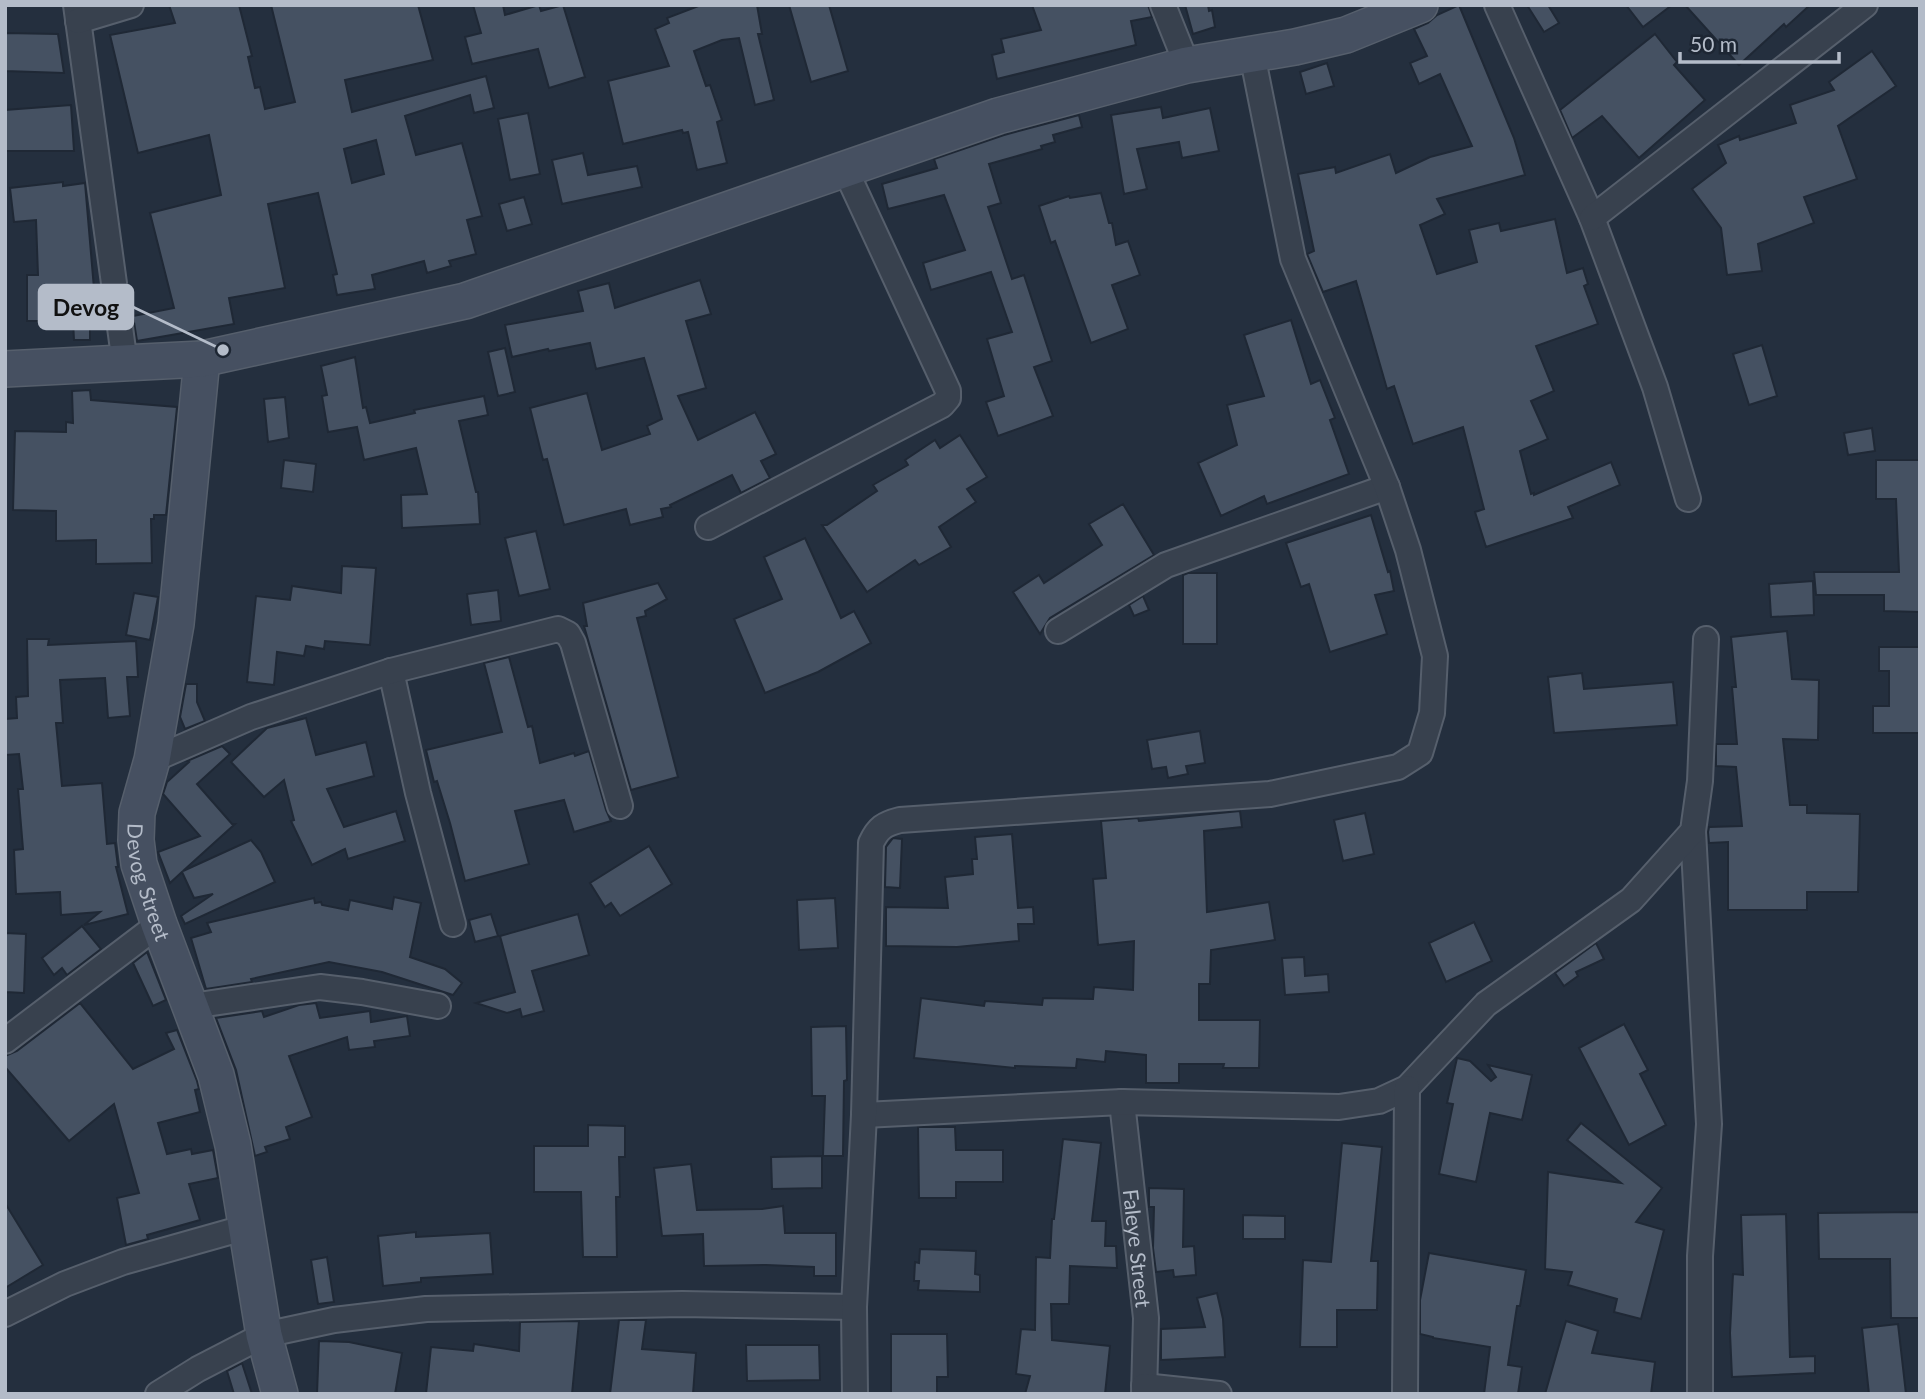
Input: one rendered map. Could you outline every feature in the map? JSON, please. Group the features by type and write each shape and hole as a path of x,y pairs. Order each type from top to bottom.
{"street":[{"path":"125,364 77,13 131,5"},
{"path":"1163,5 1187,65"},
{"path":"5,369 202,359 465,301 998,116 1187,65 1346,35 1420,5"},
{"path":"1497,5 1592,218 1655,387 1688,499"},
{"path":"1592,218 1865,5"},
{"path":"855,1394 854,1307 864,1115 871,843 877,830 900,820 1270,794 1398,767 1420,753 1432,713 1435,656 1408,550 1387,487 1293,259 1252,54"},
{"path":"708,527 943,405 948,398 948,391 845,169"},
{"name":"Devog Street","path":"202,359 176,625 152,760 137,813 136,840 139,864 159,924 216,1075 233,1145 264,1335 280,1394"},
{"path":"1058,631 1166,565 1387,487"},
{"path":"152,760 251,717 391,671 558,629 568,634 573,643 620,806"},
{"path":"1700,1394 1700,1256 1709,1124 1693,831 1700,781 1706,639"},
{"path":"391,671 418,793 453,924"},
{"path":"864,1115 1122,1102 1339,1107 1380,1101 1408,1088 1486,1004 1631,900 1693,831"},
{"path":"5,1041 15,1023 159,924"},
{"path":"192,1006 320,987 438,1006"},
{"path":"1405,1394 1408,1088"},
{"name":"Faleye Street","path":"1122,1102 1146,1318 1144,1390"},
{"path":"5,1314 65,1284 123,1262 247,1227"},
{"path":"158,1394 198,1369 264,1335 334,1320 426,1309 682,1304 854,1307"},
{"path":"1144,1390 1219,1394"}],"building":[{"path":"169,5 239,5 252,56 248,57 255,88 260,87 265,109 295,102 271,5 418,5 433,60 345,80 352,112 486,76 494,108 474,113 470,95 405,116 416,155 462,143 482,216 467,220 476,254 449,261 451,266 427,273 424,261 372,275 375,289 337,295 333,275 337,274 318,193 268,204 285,288 229,298 234,324 137,341 133,316 174,308 150,213 221,195 209,135 138,153 110,35 175,23","holes":["376,140 384,174 352,183 344,149"]},
{"path":"473,5 503,5 505,15 539,5 541,11 563,5 585,77 549,88 538,49 472,64 465,37 481,33"},
{"path":"701,5 757,5 762,34 758,34 774,100 755,105 739,38 722,40 694,51 722,120 717,122 727,163 697,170 688,132 683,133 682,130 623,144 608,81 669,66 655,29 669,23 667,18"},
{"path":"789,5 829,5 848,71 811,82"},
{"path":"1032,5 1148,5 1152,17 1131,21 1136,45 997,79 992,55 1004,52 1001,39 1041,30"},
{"path":"1185,5 1208,5 1209,11 1212,10 1215,27 1193,34"},
{"path":"1459,5 1514,138 1525,175 1437,199 1445,214 1420,225 1437,274 1477,262 1469,230 1499,223 1501,231 1555,219 1567,273 1583,268 1588,284 1584,286 1598,324 1536,346 1554,391 1531,401 1548,439 1520,451 1531,494 1611,462 1620,485 1568,507 1573,518 1486,547 1475,512 1484,509 1463,427 1413,444 1394,386 1387,389 1356,281 1323,292 1307,254 1314,251 1298,174 1335,167 1336,173 1390,154 1396,173 1430,157 1472,146 1440,74 1419,84 1410,63 1427,56 1414,29"},
{"path":"1527,5 1548,5 1559,23 1544,32"},
{"path":"1626,5 1672,5 1643,27"},
{"path":"1685,5 1810,5 1786,27 1784,24 1739,65"},
{"path":"5,33 58,34 64,73 5,71"},
{"path":"1655,34 1677,62 1674,65 1705,100 1639,158 1602,116 1572,138 1560,110"},
{"path":"1872,51 1896,86 1838,126 1857,179 1804,197 1814,223 1758,244 1762,271 1727,275 1721,228 1692,189 1726,163 1718,145 1739,136 1740,140 1796,123 1790,105 1834,90 1829,82"},
{"path":"1327,63 1334,86 1306,94 1300,72"},
{"path":"71,105 74,151 5,151 5,110"},
{"path":"1161,107 1163,118 1210,108 1219,151 1182,158 1179,142 1137,149 1147,189 1124,194 1111,115"},
{"path":"528,113 540,174 510,180 498,119"},
{"path":"1079,115 1082,127 1053,135 1055,142 1041,146 1042,149 989,164 1001,203 988,207 1012,279 1024,275 1052,361 1034,367 1053,416 998,436 986,402 1004,396 987,339 1012,332 991,272 931,290 923,263 965,250 944,195 888,209 882,184 937,168 934,159 1004,135"},
{"path":"583,153 588,175 637,166 642,187 562,204 552,160"},
{"path":"63,182 63,186 85,183 96,312 90,313 90,340 74,340 73,321 27,321 27,275 38,275 36,220 14,222 10,188"},
{"path":"1101,193 1109,223 1112,223 1116,245 1128,241 1140,275 1112,285 1128,329 1091,343 1055,241 1051,243 1039,206 1069,196"},
{"path":"524,197 532,224 507,231 499,204"},
{"path":"700,280 711,314 686,321 706,388 678,396 698,440 755,412 776,454 761,461 770,478 741,493 732,475 670,505 671,507 661,509 663,517 630,525 626,509 564,525 530,408 587,393 602,450 650,434 647,426 662,419 644,358 596,369 590,343 512,357 505,325 583,311 578,291 609,283 615,308"},
{"path":"1291,320 1311,384 1320,380 1335,418 1330,420 1349,474 1267,504 1264,496 1221,516 1198,463 1237,445 1227,405 1264,396 1244,335"},
{"path":"1762,345 1777,396 1749,405 1733,354"},
{"path":"505,348 515,392 498,396 488,352"},
{"path":"355,357 363,408 366,407 370,423 415,413 414,410 484,396 488,415 459,421 478,492 480,524 402,528 401,495 427,494 416,448 364,460 357,427 328,432 322,396 327,395 321,366"},
{"path":"90,390 91,400 177,407 166,515 154,515 154,519 151,519 152,563 96,564 96,540 56,541 56,511 13,510 15,431 66,432 66,422 73,423 72,391"},
{"path":"285,397 289,438 268,442 264,399"},
{"path":"1872,428 1875,451 1848,455 1844,433"},
{"path":"960,435 987,477 967,489 976,502 939,527 951,547 919,565 915,560 867,592 822,525 827,525 877,491 873,485 908,465 905,460 935,440 940,448"},
{"path":"284,460 316,464 313,492 281,488"},
{"path":"1876,460 1920,460 1920,612 1884,611 1884,595 1816,595 1814,572 1899,572 1896,499 1876,499"},
{"path":"1123,504 1154,555 1050,618 1040,634 1013,592 1039,575 1044,583 1102,545 1089,524"},
{"path":"1371,515 1394,591 1375,595 1387,634 1330,652 1309,584 1301,587 1286,543"},
{"path":"536,531 550,589 519,596 505,538"},
{"path":"805,538 841,618 854,611 871,643 818,672 765,693 734,619 782,599 764,557"},
{"path":"342,566 376,568 370,645 325,641 324,649 306,646 304,656 277,652 274,685 247,682 256,596 290,600 292,586 341,593"},
{"path":"1217,573 1217,644 1183,644 1183,575"},
{"path":"1813,581 1814,615 1771,617 1769,584"},
{"path":"658,583 667,599 645,611 646,616 637,618 678,777 631,790 584,626 587,626 583,603"},
{"path":"498,590 501,621 471,625 467,594"},
{"path":"134,593 158,597 150,640 126,635"},
{"path":"1143,596 1149,610 1134,616 1129,605"},
{"path":"1787,631 1792,679 1819,680 1818,740 1783,739 1790,805 1807,805 1807,813 1860,814 1858,892 1807,892 1807,910 1728,910 1728,842 1709,843 1708,832 1709,827 1742,826 1736,767 1716,766 1716,744 1737,744 1732,687 1736,687 1731,637"},
{"path":"27,639 49,639 48,645 136,641 138,677 127,677 130,716 108,718 105,678 60,680 63,723 56,723 62,786 102,783 107,844 115,843 116,867 128,914 84,925 100,912 61,915 60,892 16,894 14,850 23,849 18,789 23,789 19,754 5,755 5,719 17,718 16,697 28,696"},
{"path":"1879,647 1920,647 1920,733 1873,733 1873,706 1889,706 1889,671 1879,671"},
{"path":"509,657 528,727 532,726 540,763 589,751 611,821 574,832 564,800 515,811 529,864 465,881 450,823 437,781 434,782 426,750 502,732 484,663"},
{"path":"1582,673 1584,689 1673,682 1677,725 1554,733 1548,677"},
{"path":"186,684 197,684 197,702 205,721 185,729 180,717"},
{"path":"306,718 316,755 366,742 374,776 327,789 344,827 396,811 405,841 348,859 345,849 312,865 291,821 294,820 284,780 264,797 231,762 267,728"},
{"path":"1200,731 1205,763 1186,766 1188,774 1168,778 1166,767 1152,769 1147,740"},
{"path":"222,746 230,754 197,784 232,824 235,824 183,871 251,840 261,852 275,882 185,924 181,916 213,894 194,898 182,872 170,883 158,852 200,836 163,794 167,782 189,762 187,761"},
{"path":"1240,811 1242,827 1204,831 1207,912 1269,902 1275,940 1211,950 1210,984 1199,984 1199,1020 1260,1020 1259,1068 1223,1068 1224,1064 1179,1064 1179,1083 1146,1083 1146,1055 1106,1051 1105,1062 1077,1059 1076,1068 1015,1068 914,1058 921,998 984,1006 985,1001 1042,1005 1043,998 1093,999 1094,987 1133,990 1134,941 1098,945 1093,879 1106,878 1101,821 1138,818 1139,821"},
{"path":"1365,813 1374,854 1343,861 1334,820"},
{"path":"1012,834 1018,908 1033,907 1034,924 1018,924 1019,941 957,947 886,946 886,907 948,908 945,877 973,874 972,859 977,859 975,837"},
{"path":"893,838 902,839 900,888 885,887 886,847"},
{"path":"649,846 672,884 620,916 611,903 605,907 590,883"},
{"path":"394,897 421,903 410,957 445,969 462,983 453,995 382,972 329,962 251,979 252,982 206,989 191,938 211,932 207,923 314,898 315,903 321,902 322,905 348,910 350,900 392,909"},
{"path":"835,898 838,948 799,950 797,900"},
{"path":"491,914 498,936 475,942 469,920"},
{"path":"578,914 589,955 532,971 544,1011 522,1017 520,1009 507,1013 476,1003 515,992 500,936"},
{"path":"1474,922 1492,961 1446,982 1429,943"},
{"path":"82,926 101,949 67,975 62,968 54,975 42,958"},
{"path":"5,933 26,934 24,993 5,992"},
{"path":"1596,943 1604,959 1576,972 1578,976 1564,986 1555,973"},
{"path":"147,952 166,1000 153,1006 133,963"},
{"path":"1304,957 1305,976 1328,974 1329,992 1285,995 1282,958"},
{"path":"80,1003 133,1069 174,1049 166,1033 177,1030 197,1081 199,1089 195,1090 200,1112 158,1123 167,1154 191,1149 192,1154 213,1150 218,1178 189,1184 200,1220 147,1235 148,1239 126,1245 117,1198 139,1193 114,1104 69,1141 5,1067 5,1056 17,1051"},
{"path":"316,1003 320,1018 370,1011 371,1022 407,1016 410,1036 374,1041 375,1047 349,1050 347,1037 289,1056 312,1117 286,1127 290,1139 265,1147 267,1152 255,1156 236,1070 216,1018 262,1011 264,1017 299,1005"},
{"path":"1624,1024 1648,1070 1640,1074 1666,1125 1629,1145 1579,1048"},
{"path":"846,1026 847,1080 844,1081 843,1156 823,1156 825,1096 812,1096 811,1027"},
{"path":"1457,1058 1470,1061 1491,1081 1496,1077 1488,1065 1532,1075 1522,1120 1490,1113 1476,1182 1439,1174 1453,1104 1447,1103"},
{"path":"1581,1123 1662,1188 1636,1222 1664,1230 1641,1319 1614,1312 1617,1299 1568,1285 1572,1272 1545,1269 1548,1172 1621,1183 1567,1140"},
{"path":"588,1125 625,1126 625,1157 619,1157 620,1197 616,1197 617,1257 583,1257 581,1192 534,1192 534,1146 588,1146"},
{"path":"918,1127 955,1127 956,1150 1003,1150 1003,1182 956,1182 956,1198 919,1198"},
{"path":"1063,1139 1101,1143 1092,1221 1106,1221 1105,1246 1116,1246 1117,1268 1070,1266 1069,1304 1051,1304 1052,1340 1110,1346 1105,1394 1025,1394 1030,1376 1016,1374 1021,1329 1035,1330 1036,1257 1050,1258 1052,1219"},
{"path":"1342,1143 1382,1147 1371,1261 1378,1261 1377,1310 1337,1310 1337,1347 1300,1347 1303,1260 1331,1262"},
{"path":"822,1156 822,1188 772,1189 771,1157"},
{"path":"691,1164 697,1210 783,1206 785,1233 836,1233 836,1276 814,1276 814,1267 704,1266 703,1234 662,1236 654,1168"},
{"path":"1149,1188 1184,1189 1183,1247 1194,1246 1196,1275 1174,1277 1173,1270 1156,1272 1153,1248 1154,1207 1149,1207"},
{"path":"5,1203 43,1265 5,1288"},
{"path":"1920,1212 1920,1318 1891,1318 1890,1259 1819,1259 1818,1213"},
{"path":"1786,1214 1790,1357 1815,1356 1815,1373 1732,1377 1730,1333 1733,1274 1743,1275 1741,1215"},
{"path":"1243,1215 1285,1216 1285,1239 1243,1239"},
{"path":"416,1232 416,1237 490,1233 493,1274 421,1278 421,1282 383,1286 378,1236"},
{"path":"920,1249 976,1251 975,1274 980,1275 980,1292 918,1290 919,1281 914,1281 915,1262 919,1263"},
{"path":"1429,1253 1526,1270 1520,1306 1517,1306 1508,1365 1522,1367 1518,1394 1484,1394 1490,1347 1420,1334 1420,1300"},
{"path":"327,1257 334,1302 318,1304 311,1260"},
{"path":"1217,1293 1223,1319 1225,1357 1161,1360 1161,1329 1205,1327 1197,1298"},
{"path":"619,1320 646,1320 642,1349 696,1353 693,1394 610,1394"},
{"path":"579,1321 572,1394 426,1394 431,1347 473,1351 474,1344 519,1351 520,1322"},
{"path":"1566,1321 1598,1331 1592,1353 1655,1362 1651,1394 1545,1394"},
{"path":"1898,1324 1906,1394 1869,1394 1862,1328"},
{"path":"891,1334 947,1334 948,1377 937,1377 937,1394 891,1394"},
{"path":"319,1341 349,1342 402,1353 395,1394 317,1394"},
{"path":"746,1345 819,1345 820,1380 747,1381"},
{"path":"242,1363 252,1394 234,1394 227,1371"}],"place":[{"name":"Devog","path":"223,350"}]}
